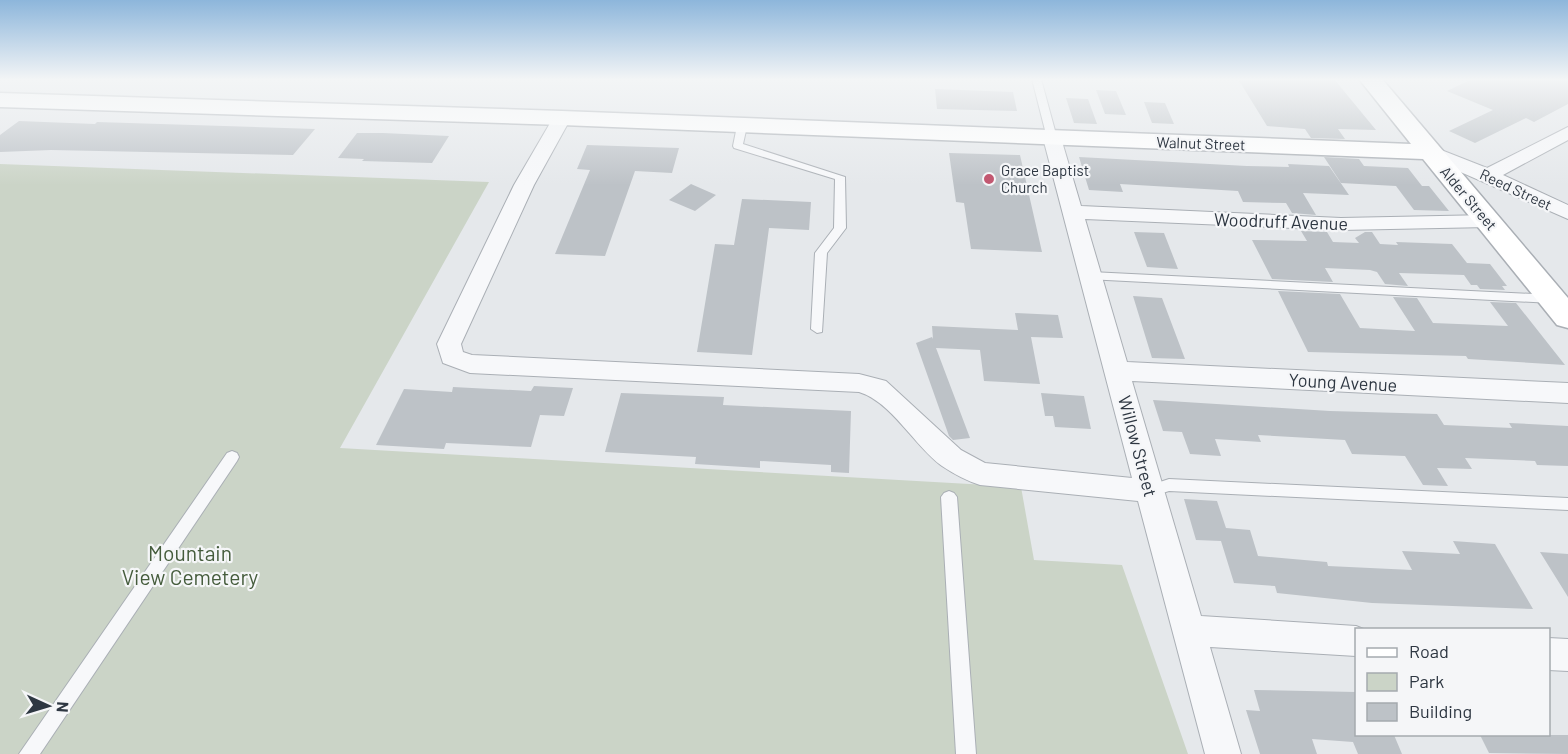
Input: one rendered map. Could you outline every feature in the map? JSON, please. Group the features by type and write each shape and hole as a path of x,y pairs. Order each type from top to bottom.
{"street":[{"name":"Walnut Street","path":"443,114 1431,152"},
{"name":"Alder Street","path":"1399,114 1560,308"},
{"path":"562,118 524,186 449,344 452,357 470,364 860,383 877,388 951,459 980,474 1150,491"},
{"path":"1488,175 1568,133"},
{"name":"Willow Street","path":"1052,138 1223,754"},
{"name":"Reed Street","path":"1431,152 1488,175 1568,213"},
{"name":"Woodruff Avenue","path":"1074,213 1341,224 1489,221"},
{"name":"Young Avenue","path":"1118,371 1568,393"},
{"path":"1189,630 1355,641"},
{"path":"1550,654 1568,655"}],"lane":[{"path":"1046,114 1052,138"},
{"path":"742,126 738,146 840,177 840,228 821,253 817,329"},
{"path":"1091,276 1560,308"},
{"path":"29,754 232,457"},
{"path":"1150,491 1169,485 1568,504"},
{"path":"948,497 966,754"}],"green space":[{"name":"Mountain View Cemetery","path":"0,164 489,182 340,448 1021,487 1034,560 1122,565 1188,754 0,754"}],"building":[{"path":"1071,114 1093,114 1097,124 1074,123"},
{"path":"1149,114 1170,114 1174,124 1152,123"},
{"path":"1260,114 1363,114 1376,130 1338,129 1345,139 1311,138 1305,129 1267,126"},
{"path":"1484,114 1549,114 1534,122 1526,118 1475,143 1449,131"},
{"path":"19,121 315,129 293,155 51,150 0,152 0,135"},
{"path":"357,133 449,136 432,163 338,158"},
{"path":"587,145 679,148 672,173 635,171 605,256 555,254 590,170 577,169"},
{"path":"949,153 1020,155 1042,252 971,249 964,203 956,202"},
{"path":"1079,157 1247,166 1289,167 1288,164 1329,166 1349,195 1303,193 1316,215 1292,213 1286,203 1243,202 1238,191 1120,184 1123,192 1089,190"},
{"path":"1324,157 1359,159 1364,166 1408,168 1422,186 1429,186 1449,211 1414,210 1396,186 1341,183"},
{"path":"691,184 716,195 695,211 669,200"},
{"path":"742,199 811,202 809,230 769,228 752,355 697,352 715,244 734,245"},
{"path":"1301,231 1327,232 1333,242 1359,243 1355,238 1365,232 1372,232 1380,244 1398,245 1396,242 1452,244 1467,263 1490,264 1507,286 1502,286 1505,290 1480,289 1477,285 1471,285 1464,275 1399,273 1408,286 1385,284 1377,272 1370,270 1325,268 1333,282 1272,279 1252,240 1307,241"},
{"path":"1134,232 1164,233 1178,269 1147,267"},
{"path":"1278,291 1340,294 1360,328 1415,331 1393,297 1417,298 1433,323 1508,326 1490,302 1516,303 1565,365 1468,359 1466,356 1308,352"},
{"path":"1133,296 1162,298 1185,359 1152,358"},
{"path":"1015,313 1058,315 1063,338 1031,337 1040,384 984,381 980,350 936,348 970,438 953,440 949,436 916,343 932,337 933,339 932,326 1018,330"},
{"path":"534,386 573,388 564,416 540,415 531,447 446,443 444,449 376,445 404,389 452,392 453,387 531,391"},
{"path":"621,393 724,397 723,405 851,411 849,473 831,472 831,465 760,461 760,468 695,464 696,457 605,452"},
{"path":"1041,393 1084,396 1091,429 1055,427 1053,416 1045,416"},
{"path":"1153,400 1330,411 1437,414 1444,425 1512,428 1509,423 1568,426 1568,466 1537,465 1535,461 1465,458 1472,469 1437,468 1448,486 1423,485 1405,456 1352,454 1345,440 1258,435 1261,442 1215,439 1221,456 1190,454 1182,432 1163,431"},
{"path":"1184,499 1217,501 1226,528 1250,530 1258,556 1327,562 1328,566 1412,570 1402,551 1460,554 1453,541 1495,544 1533,609 1372,603 1277,593 1275,586 1234,583 1221,541 1196,540"},
{"path":"1540,552 1568,554 1568,597"},
{"path":"1254,690 1355,692 1355,736 1394,736 1402,754 1358,754 1353,742 1312,739 1317,754 1260,754 1246,710 1260,711"},
{"path":"1568,735 1568,754 1489,753 1480,736"}],"place":[{"name":"Grace Baptist Church","path":"989,179"}]}
